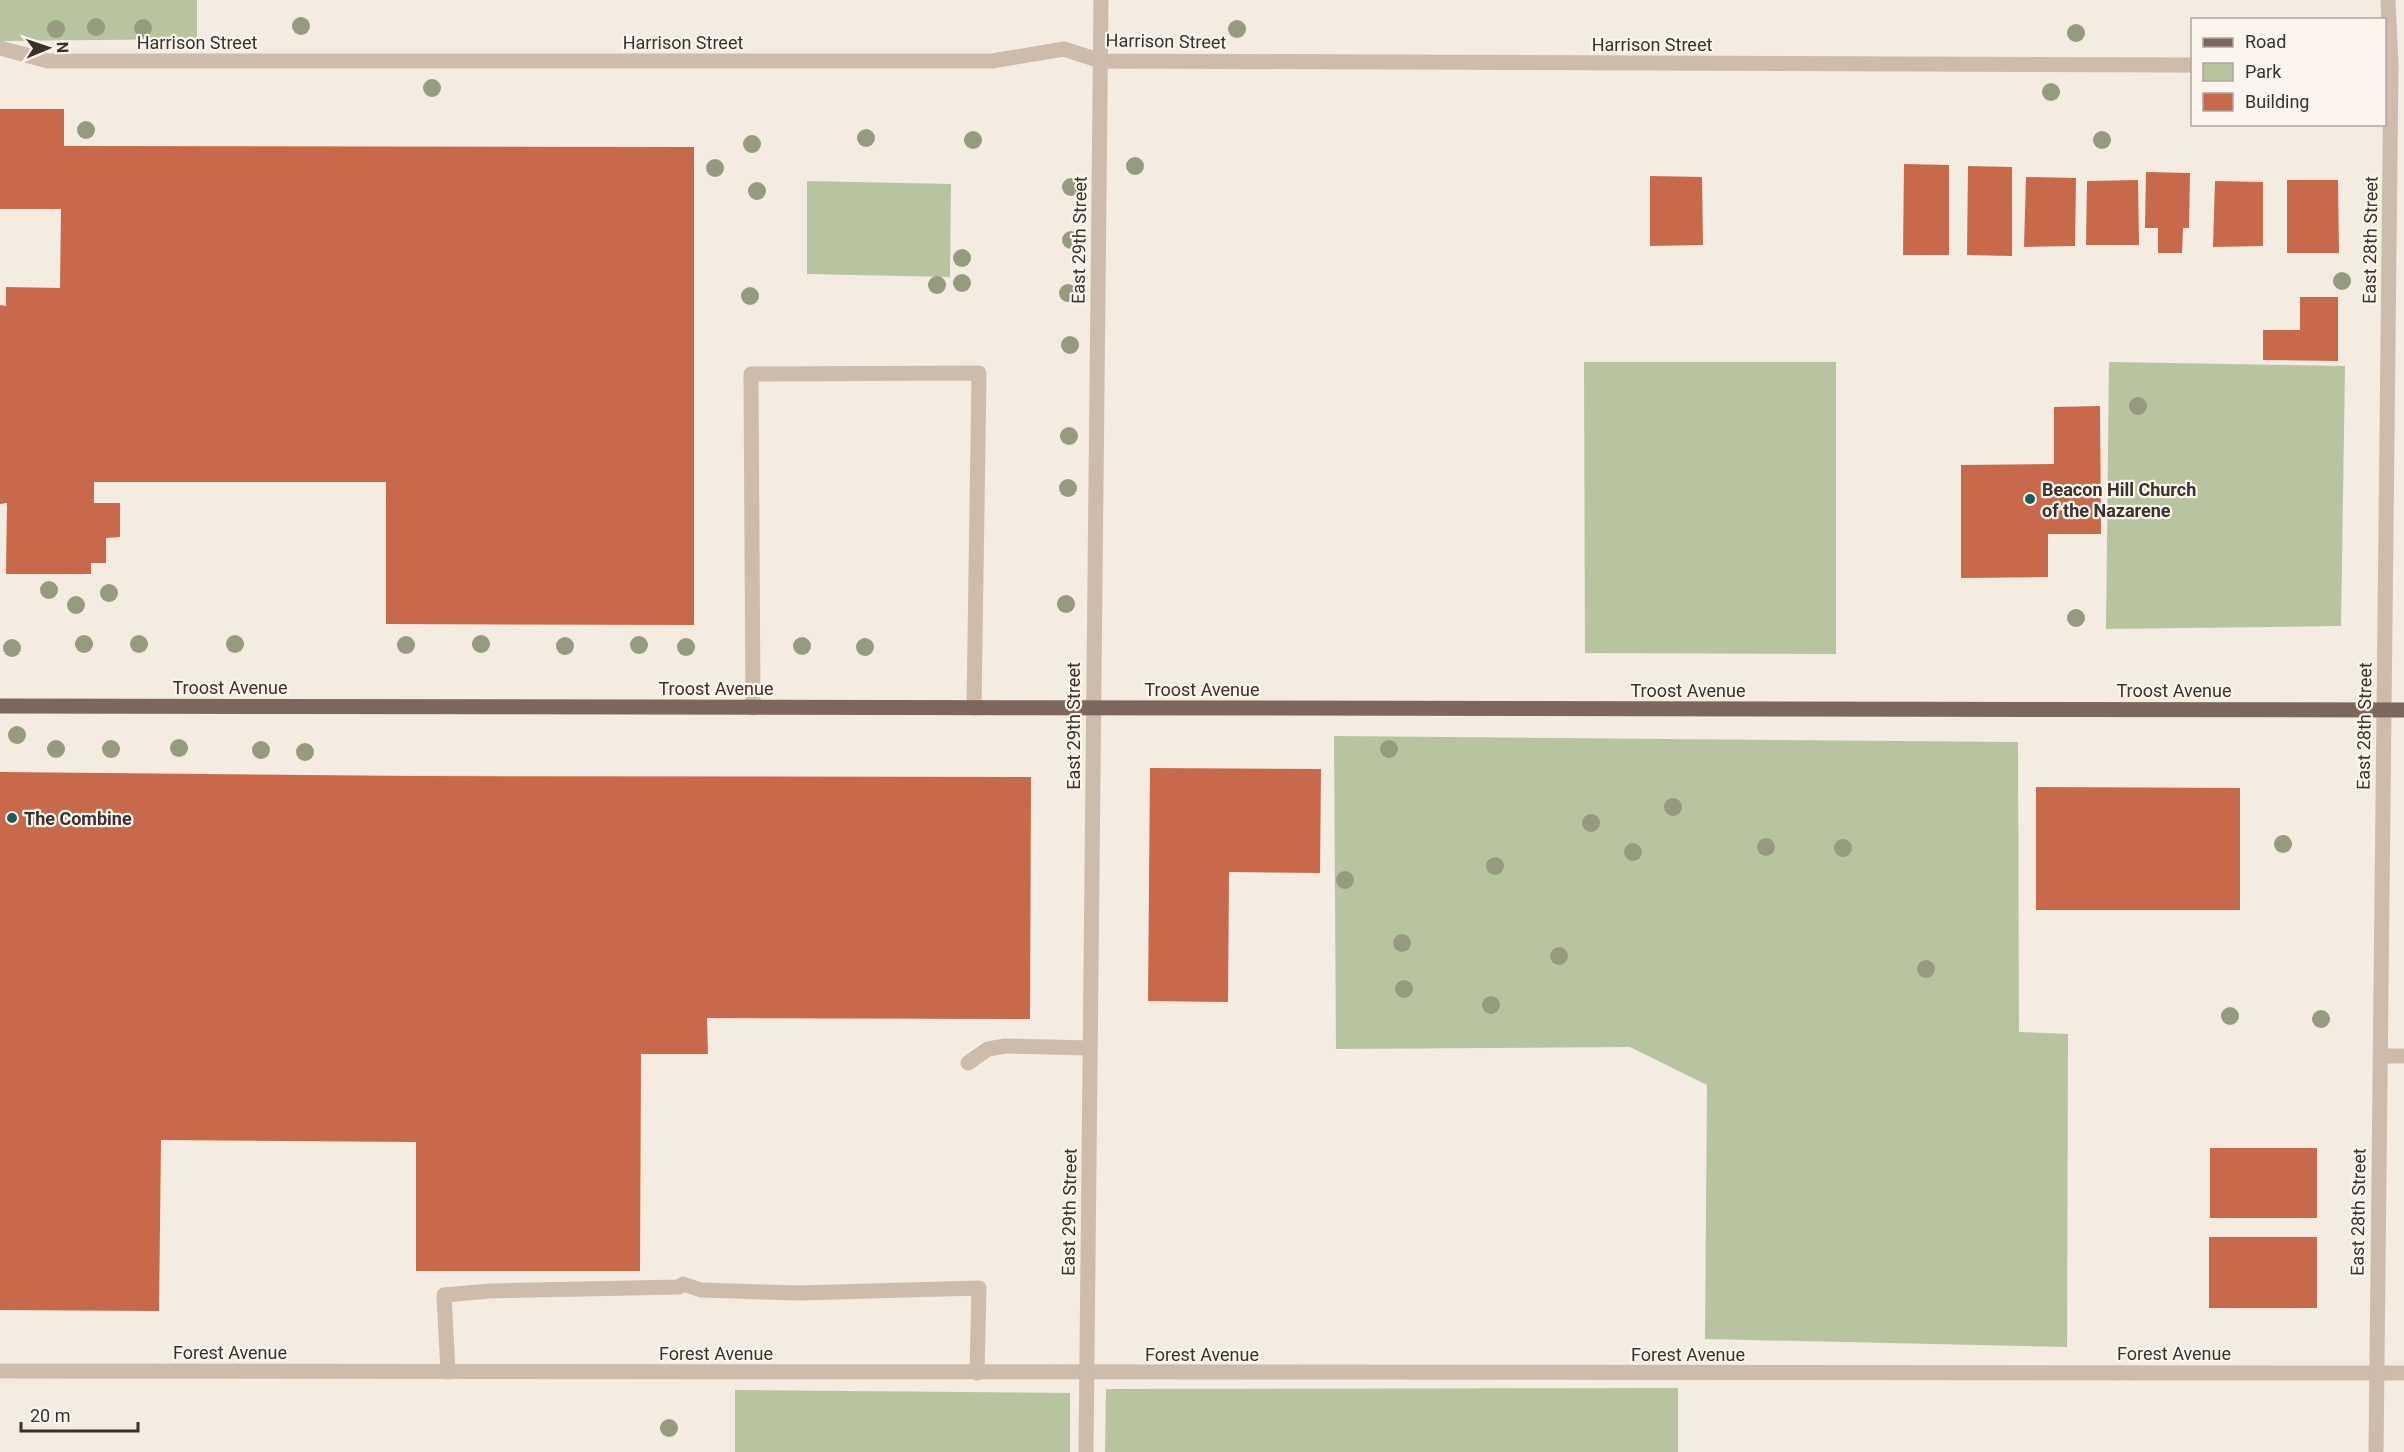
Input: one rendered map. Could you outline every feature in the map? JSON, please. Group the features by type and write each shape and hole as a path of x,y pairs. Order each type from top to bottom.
{"main road":[{"name":"Troost Avenue","path":"0,706 2404,710"}],"street":[{"name":"East 29th Street","path":"1086,1452 1101,0"},
{"name":"East 28th Street","path":"2376,1452 2393,66 2388,0"},
{"name":"Harrison Street","path":"0,48 48,61 992,61 1064,49 1101,62 2191,65"},
{"path":"753,708 751,374 979,373 975,708"},
{"path":"968,1063 988,1049 1005,1047 1090,1048"},
{"path":"2380,1056 2404,1056"},
{"path":"448,1372 444,1295 490,1291 679,1287 683,1284 701,1290 798,1293 979,1288 977,1373"},
{"name":"Forest Avenue","path":"0,1371 2404,1372"}],"green space":[{"path":"0,0 197,0 197,39 0,41"},
{"path":"807,181 951,184 950,277 807,274"},
{"path":"1584,362 1836,362 1836,654 1585,653"},
{"path":"2109,362 2345,366 2341,626 2106,629"},
{"path":"1334,736 2018,742 2019,1032 2068,1034 2067,1347 1705,1339 1707,1085 1630,1047 1336,1049"},
{"path":"1678,1388 1678,1452 1105,1452 1106,1389"},
{"path":"735,1390 1070,1393 1070,1452 735,1452"}],"building":[{"path":"0,109 64,109 64,146 694,147 694,625 386,624 386,482 94,482 94,503 120,503 120,537 106,538 106,563 91,563 91,574 6,574 7,503 0,504 0,305 6,306 6,287 60,288 61,209 0,209"},
{"path":"1904,164 1949,165 1949,255 1903,255"},
{"path":"1968,166 2012,167 2012,256 1967,255"},
{"path":"2146,172 2190,173 2189,228 2183,228 2182,253 2158,253 2158,228 2145,228"},
{"path":"1650,176 1702,177 1703,245 1650,246"},
{"path":"2026,177 2076,178 2075,246 2024,247"},
{"path":"2138,180 2139,245 2086,245 2087,181"},
{"path":"2287,180 2338,180 2339,253 2287,253"},
{"path":"2215,181 2263,182 2263,246 2213,247"},
{"path":"2300,297 2338,297 2338,361 2263,360 2263,330 2300,330"},
{"name":"Beacon Hill Church of the Nazarene","path":"2100,406 2101,534 2048,534 2048,577 1961,578 1961,465 2054,464 2054,407"},
{"path":"1150,768 1321,769 1320,873 1229,872 1228,1002 1148,1001"},
{"path":"0,772 416,776 1031,777 1030,1019 707,1018 708,1054 641,1054 640,1271 416,1271 416,1142 161,1140 159,1311 0,1310"},
{"path":"2036,787 2240,788 2240,910 2036,910"},
{"path":"2210,1148 2317,1148 2317,1218 2210,1218"},
{"path":"2209,1237 2317,1237 2317,1308 2209,1308"}],"place":[{"name":"Beacon Hill Church of the Nazarene","path":"2030,499"},
{"name":"The Combine","path":"12,818"}]}
